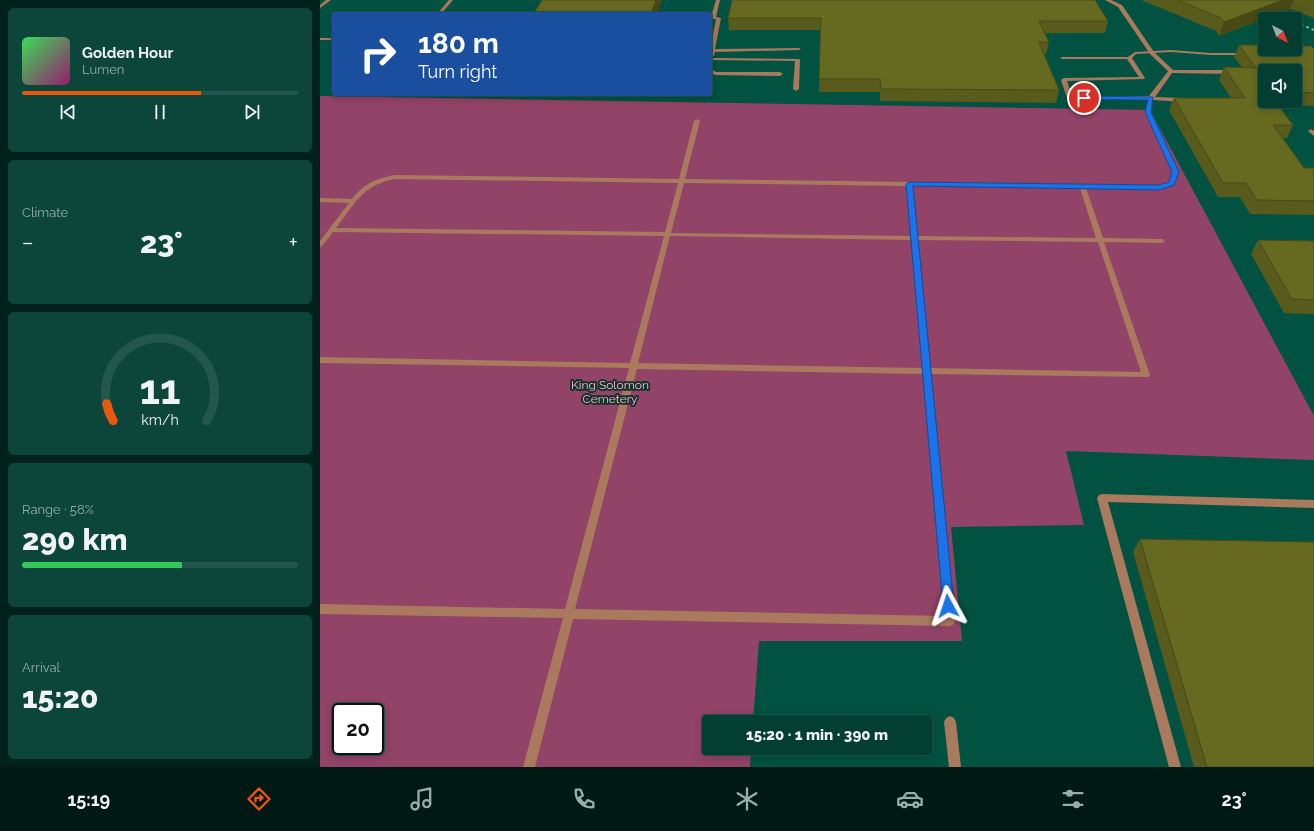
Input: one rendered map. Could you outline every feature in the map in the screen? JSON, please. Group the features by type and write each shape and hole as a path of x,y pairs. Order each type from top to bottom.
{"street":[{"path":"320,8 329,0"},
{"path":"440,12 451,0"},
{"path":"718,0 712,18 720,18 712,51 799,49"},
{"path":"1107,0 1120,6 1152,53 1171,72 1239,73"},
{"path":"320,39 332,39"},
{"path":"320,45 327,39"},
{"path":"1062,58 1129,58 1135,53 1171,51 1211,54 1254,54"},
{"path":"1129,58 1142,78 1064,80 1070,98 1151,98 1189,100"},
{"path":"712,60 798,60 796,88"},
{"path":"712,71 715,73 780,74"},
{"path":"320,245 361,189 379,179 395,177 1160,188 1172,183 1175,172 1148,112 1151,98 1171,72"},
{"path":"529,767 680,181 697,121"},
{"path":"320,610 950,621 909,184"},
{"path":"320,360 632,367 1146,375 1082,186"},
{"path":"320,200 354,200"},
{"path":"331,230 1162,241"},
{"path":"1175,767 1102,498 1314,504"},
{"path":"950,722 955,767"}],"green space":[{"name":"King Solomon Cemetery","path":"320,96 1150,110 1314,416 1314,460 1066,451 1084,525 951,527 962,641 759,641 754,715 702,715 702,755 751,755 750,767 320,767"}],"building":[{"path":"542,0 656,0 652,12 534,12"},
{"path":"732,0 1095,0 1108,21 1039,21 1049,42 1039,42 1059,90 881,89 880,79 819,79 821,18 728,18"},
{"path":"1178,0 1283,0 1224,22 1221,18"},
{"path":"1239,45 1258,45 1258,56 1302,56 1302,46 1311,46 1314,49 1314,93 1302,92 1302,64 1258,64 1258,108 1280,108 1293,125 1273,125 1304,168 1314,168 1314,201 1257,200 1246,183 1223,183 1174,98 1245,98 1224,67 1256,68"},
{"path":"1258,240 1314,241 1314,300 1292,299"},
{"path":"1140,539 1314,542 1314,767 1207,767"}],"railway":[{"path":"1302,25 1314,30"}],"route":[{"path":"948,606 909,184 1160,188 1172,183 1175,172 1148,112 1151,98 1084,98"}]}
